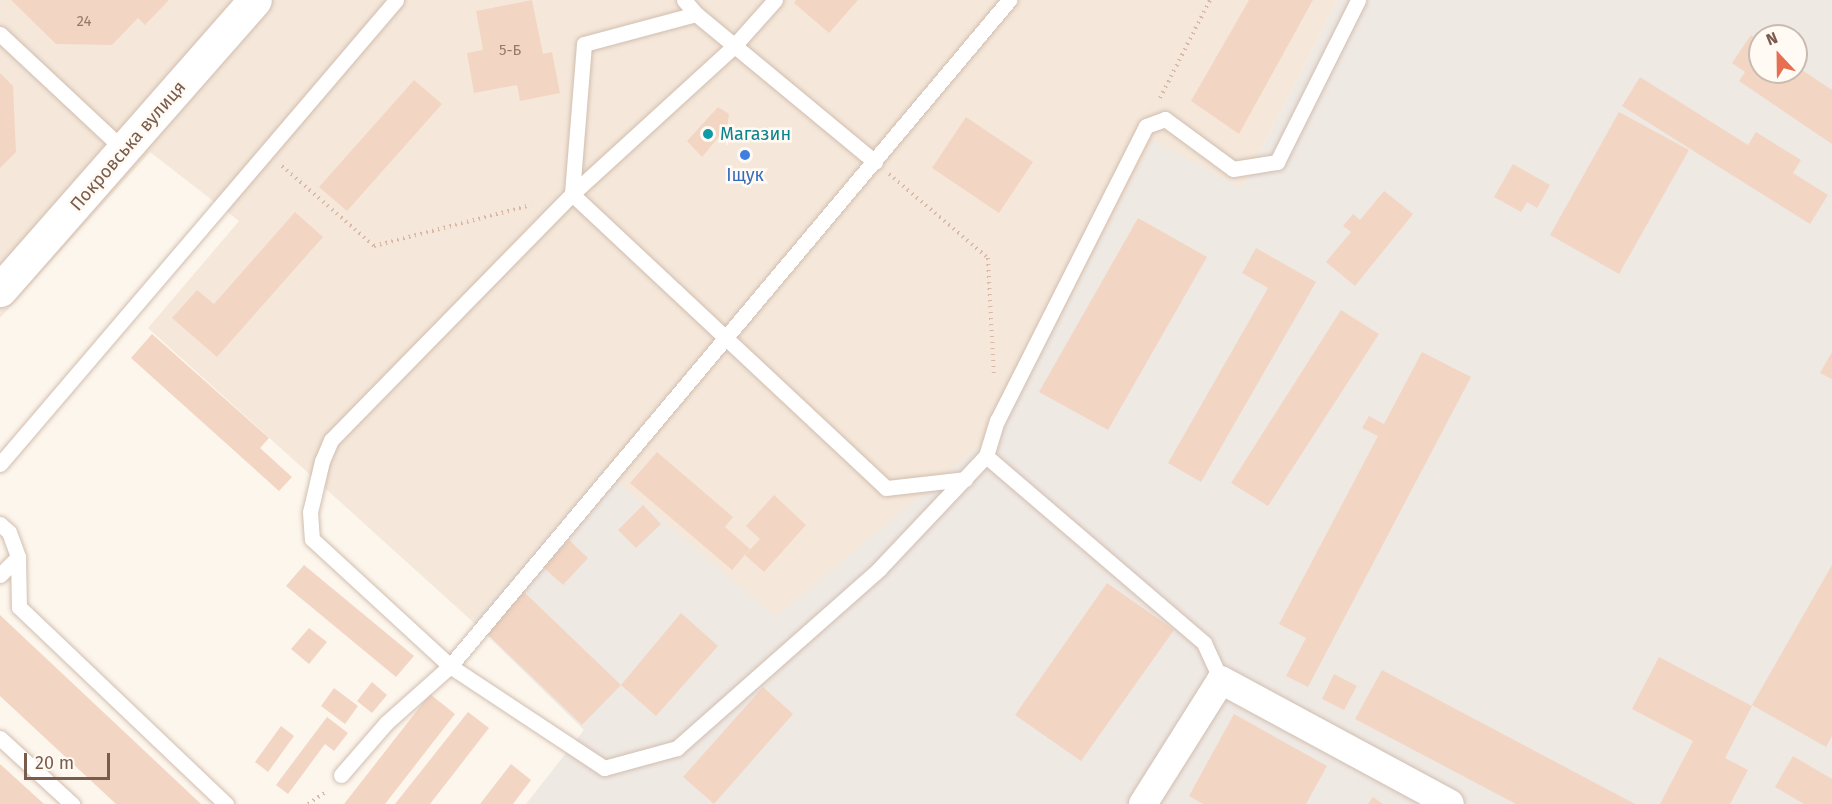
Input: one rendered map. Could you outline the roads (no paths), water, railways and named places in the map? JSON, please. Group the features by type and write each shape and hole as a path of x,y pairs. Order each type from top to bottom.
{"street":[{"name":"Покровська вулиця","path":"0,290 125,151 255,0"},
{"path":"1143,804 1221,680 1450,804"}],"lane":[{"path":"0,464 396,0"},
{"path":"684,0 696,14 734,47 875,162"},
{"path":"775,0 734,47 572,194 331,440 322,461 310,512 312,540 450,666 604,768 677,748 879,569 986,456 997,420 1146,126 1165,119 1233,169 1276,162 1358,0"},
{"path":"341,775 386,723 450,666 1009,0"},
{"path":"572,194 584,44 696,14"},
{"path":"0,34 125,151"},
{"path":"572,194 885,488 965,479"},
{"path":"986,456 1203,643 1221,680"},
{"path":"0,524 9,532 18,557 19,607 226,804"},
{"path":"0,575 18,557"},
{"path":"0,738 72,804"}],"place":[{"name":"Магазин","path":"708,134"},
{"name":"Іщук","path":"745,155"}]}
